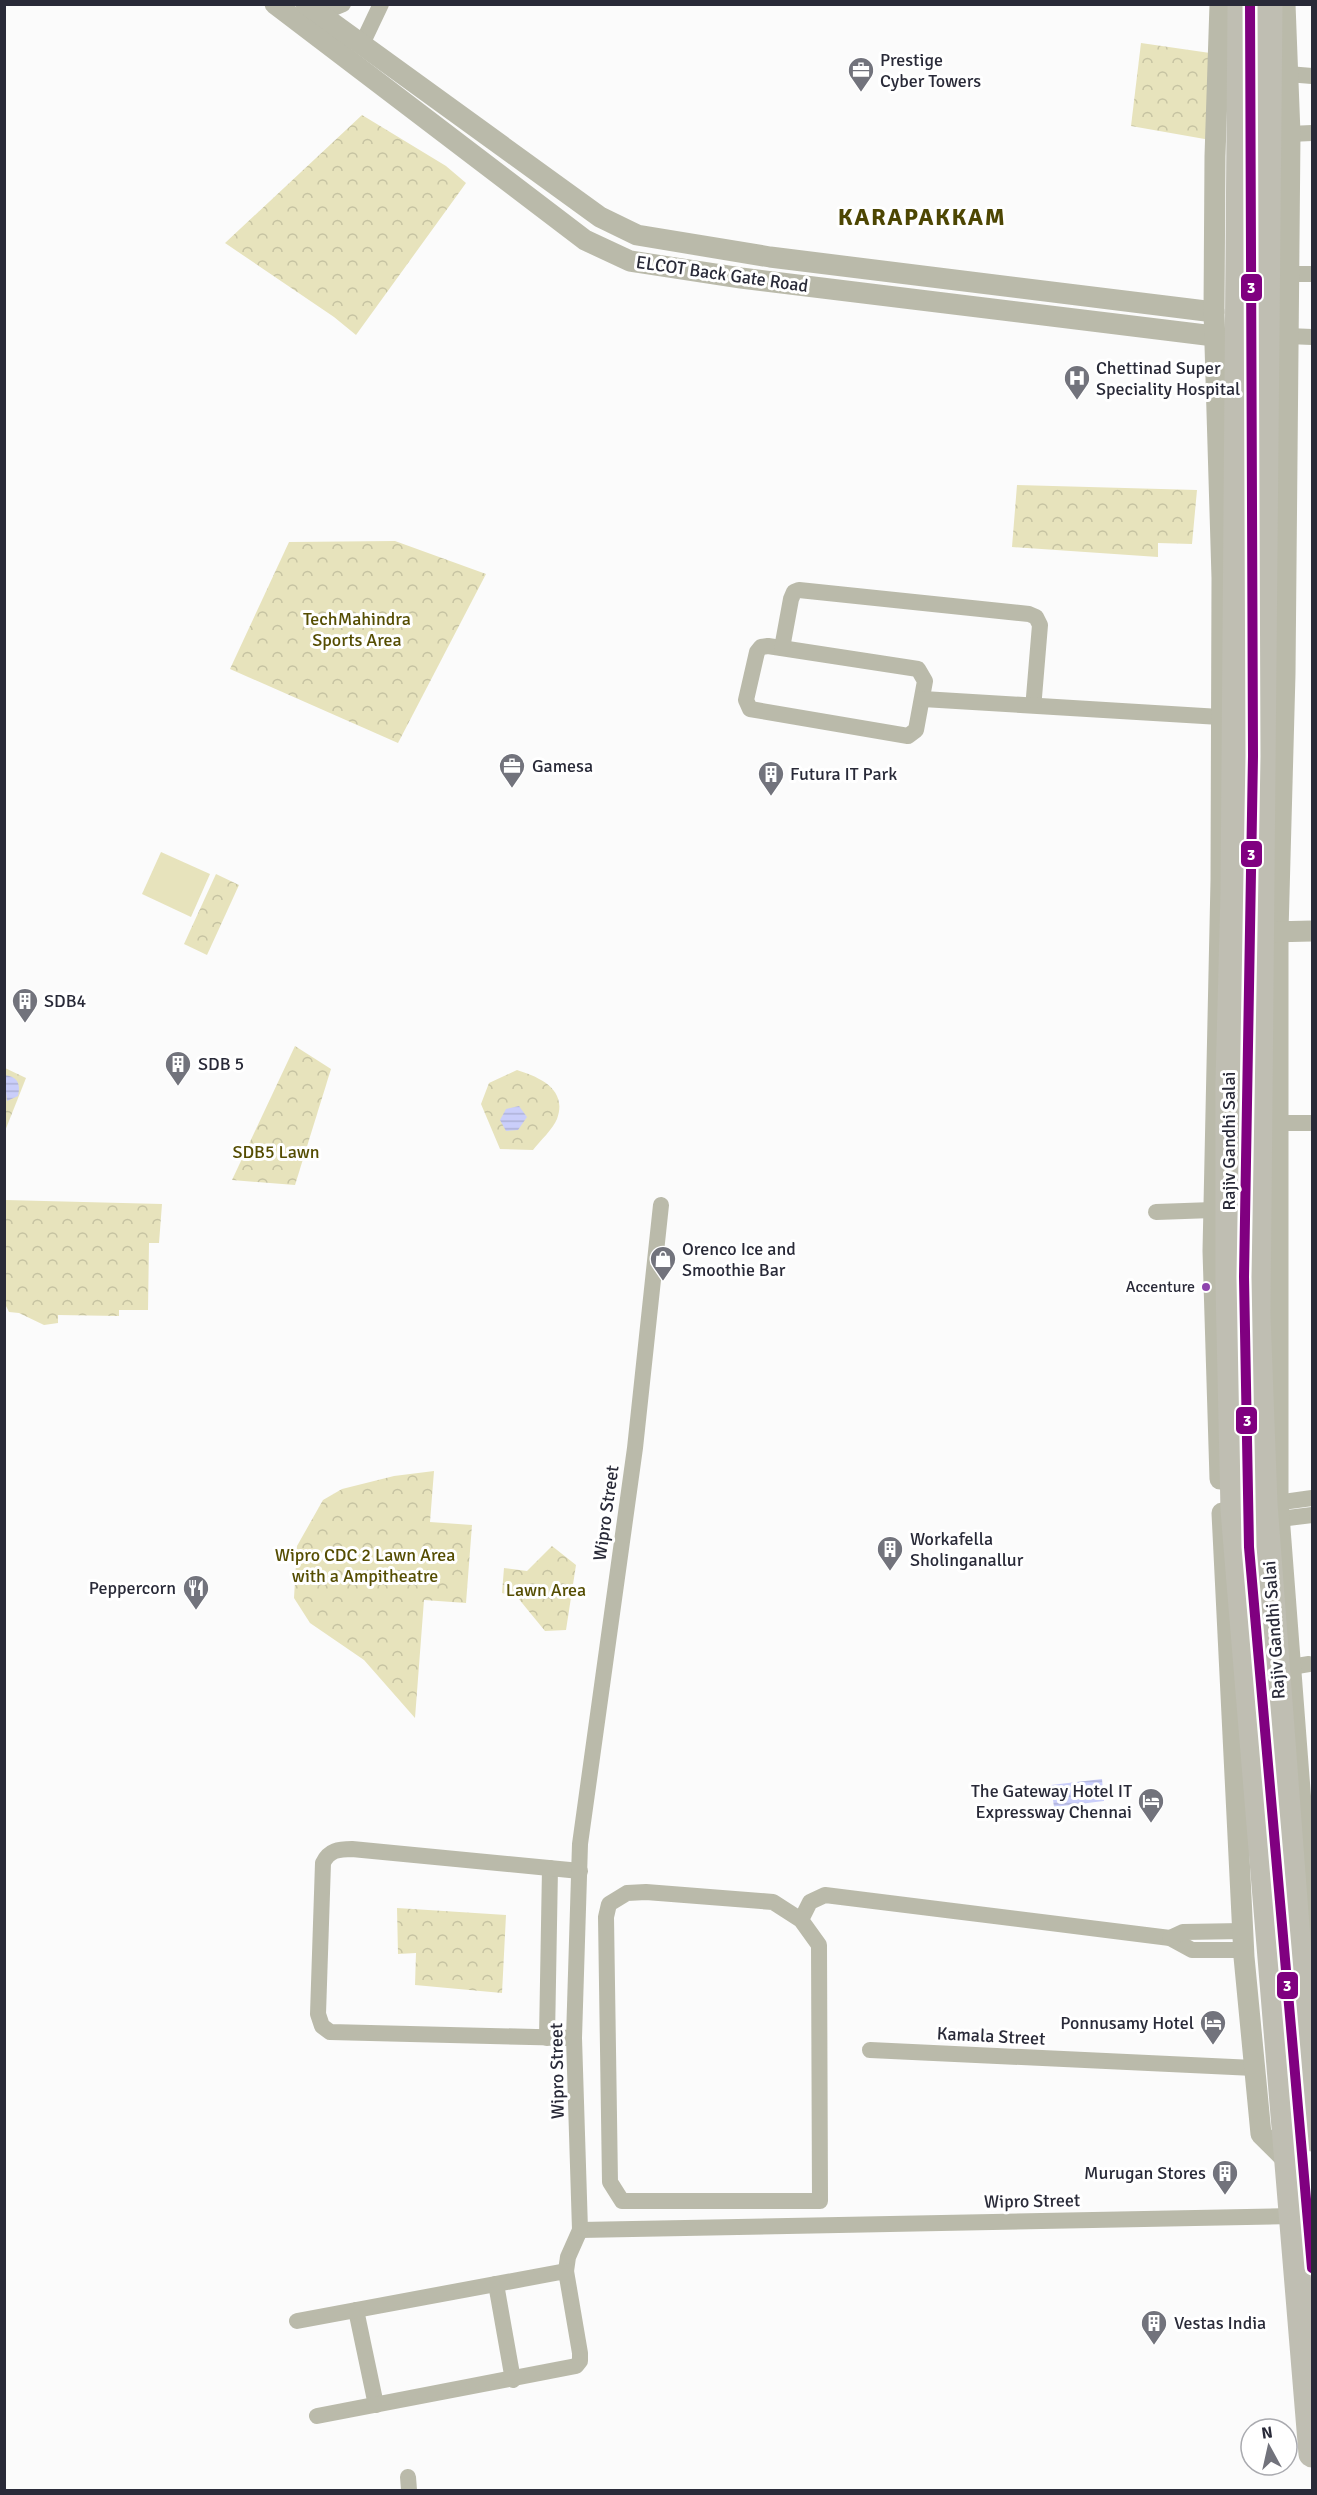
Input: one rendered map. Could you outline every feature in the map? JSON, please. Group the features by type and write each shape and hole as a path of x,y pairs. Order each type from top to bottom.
{"main road":[{"name":"Rajiv Gandhi Salai","path":"1241,4 1221,1210 1235,1530 1312,2454"},
{"name":"Rajiv Gandhi Salai","path":"1269,4 1276,274 1270,932 1258,1211 1257,1315 1272,1513 1282,1731 1300,1794 1296,1826 1312,2138"},
{"path":"1221,1210 1258,1211"},
{"path":"1235,1530 1272,1513"},
{"path":"1252,1734 1262,1743 1271,1742 1282,1731"},
{"path":"1257,1790 1262,1781 1273,1777 1300,1794"}],"street":[{"name":"ELCOT Back Gate Road","path":"275,4 585,240 630,261 741,278 1214,336"},
{"path":"312,9 343,4"},
{"path":"362,44 381,4"},
{"path":"1220,4 1215,156 1214,312 1222,578 1221,1210 1216,1390 1244,1941 1254,2068 1261,2134 1287,2160"},
{"path":"1285,4 1290,134 1276,274 1288,336 1285,674 1270,932 1278,1123 1272,1513 1300,1666 1300,1794"},
{"name":"ELCOT Back Gate Road","path":"312,9 600,217 637,235 770,257 1214,312"},
{"path":"1288,74 1312,76"},
{"path":"1290,134 1312,133"},
{"path":"476,156 492,138"},
{"path":"1276,274 1312,274"},
{"path":"1288,336 1312,337"},
{"path":"782,648 791,599 794,592 799,590 1029,614 1036,617 1040,625 1034,697"},
{"path":"768,646 918,669 923,675 923,694 916,730 908,736 750,709 746,700 757,651 760,647 768,646"},
{"path":"923,694 1220,712"},
{"path":"923,694 1034,697 1220,712"},
{"path":"1270,932 1312,931"},
{"path":"1278,1123 1312,1123"},
{"name":"Wipro Street","path":"661,1205 636,1438 580,1844 574,2038 580,2230 1292,2216"},
{"path":"1156,1212 1221,1210"},
{"path":"1272,1513 1312,1498"},
{"path":"1272,1513 1312,1515"},
{"path":"1296,1826 1312,1947"},
{"path":"574,2038 330,2032 322,2026 318,2014 323,1863 331,1852 338,1849 352,1849 580,1871"},
{"path":"547,2038 550,1868"},
{"path":"820,2201 622,2201 610,2182 606,1917 609,1904 627,1893 646,1892 774,1902 801,1920 819,1945 821,2225"},
{"path":"801,1920 810,1902 825,1895 1170,1938 1192,1950 1244,1941"},
{"name":"Kamala Street","path":"870,2050 1254,2068"},
{"path":"317,2416 513,2380 576,2366 580,2361 566,2271 568,2257 580,2230"},
{"path":"297,2321 566,2271"},
{"path":"496,2284 513,2380"},
{"path":"356,2310 376,2405"}],"green space":[{"path":"1141,43 1217,54 1216,141 1131,126"},
{"path":"362,115 446,166 466,183 356,335 334,317 225,243"},
{"path":"1017,485 1197,490 1192,544 1158,543 1158,557 1012,547"},
{"name":"TechMahindra Sports Area","path":"395,541 486,574 398,743 230,669 289,542"},
{"path":"161,852 210,874 191,917 142,894"},
{"path":"216,874 239,885 207,955 184,944"},
{"name":"SDB5 Lawn","path":"295,1046 331,1069 295,1185 232,1180"},
{"path":"5,1068 26,1078 5,1131"},
{"path":"517,1070 534,1076 549,1086 555,1092 558,1100 559,1109 555,1123 533,1150 500,1149 481,1104 489,1083"},
{"path":"5,1200 162,1204 159,1243 149,1243 148,1310 119,1310 119,1316 58,1315 58,1323 44,1325 19,1313 9,1312 4,1302"},
{"name":"Wipro CDC 2 Lawn Area with a Ampitheatre","path":"434,1471 430,1522 472,1525 466,1603 424,1600 415,1718 364,1660 310,1623 294,1598 297,1546 323,1500 342,1489 394,1476"},
{"name":"Lawn Area","path":"552,1546 576,1565 566,1630 545,1631 518,1598 502,1593 504,1568 527,1571"},
{"path":"397,1908 506,1915 502,1993 415,1985 416,1953 398,1954"}],"water":[{"path":"4,1075 15,1079 19,1087 18,1096 7,1101"},
{"path":"519,1106 527,1117 518,1130 506,1131 500,1120 506,1109"},
{"path":"1102,1779 1104,1801 1054,1807 1051,1785"}],"transit line":[{"name":"3","path":"1250,4 1253,756 1244,1277 1249,1547 1312,2268"}],"place":[{"name":"Prestige Cyber Towers","path":"861,93"},
{"name":"Chettinad Super Speciality Hospital","path":"1077,401"},
{"name":"Gamesa","path":"512,789"},
{"name":"Futura IT Park","path":"771,797"},
{"name":"SDB4","path":"25,1024"},
{"name":"SDB 5","path":"178,1087"},
{"name":"Orenco Ice and Smoothie Bar","path":"663,1282"},
{"name":"Accenture","path":"1206,1287"},
{"name":"Workafella Sholinganallur","path":"890,1572"},
{"name":"Peppercorn","path":"196,1611"},
{"name":"The Gateway Hotel IT Expressway Chennai","path":"1151,1824"},
{"name":"Ponnusamy Hotel","path":"1213,2046"},
{"name":"Murugan Stores","path":"1225,2196"},
{"name":"Vestas India","path":"1154,2346"}],"district":[{"name":"KARAPAKKAM","path":"922,217"}]}
